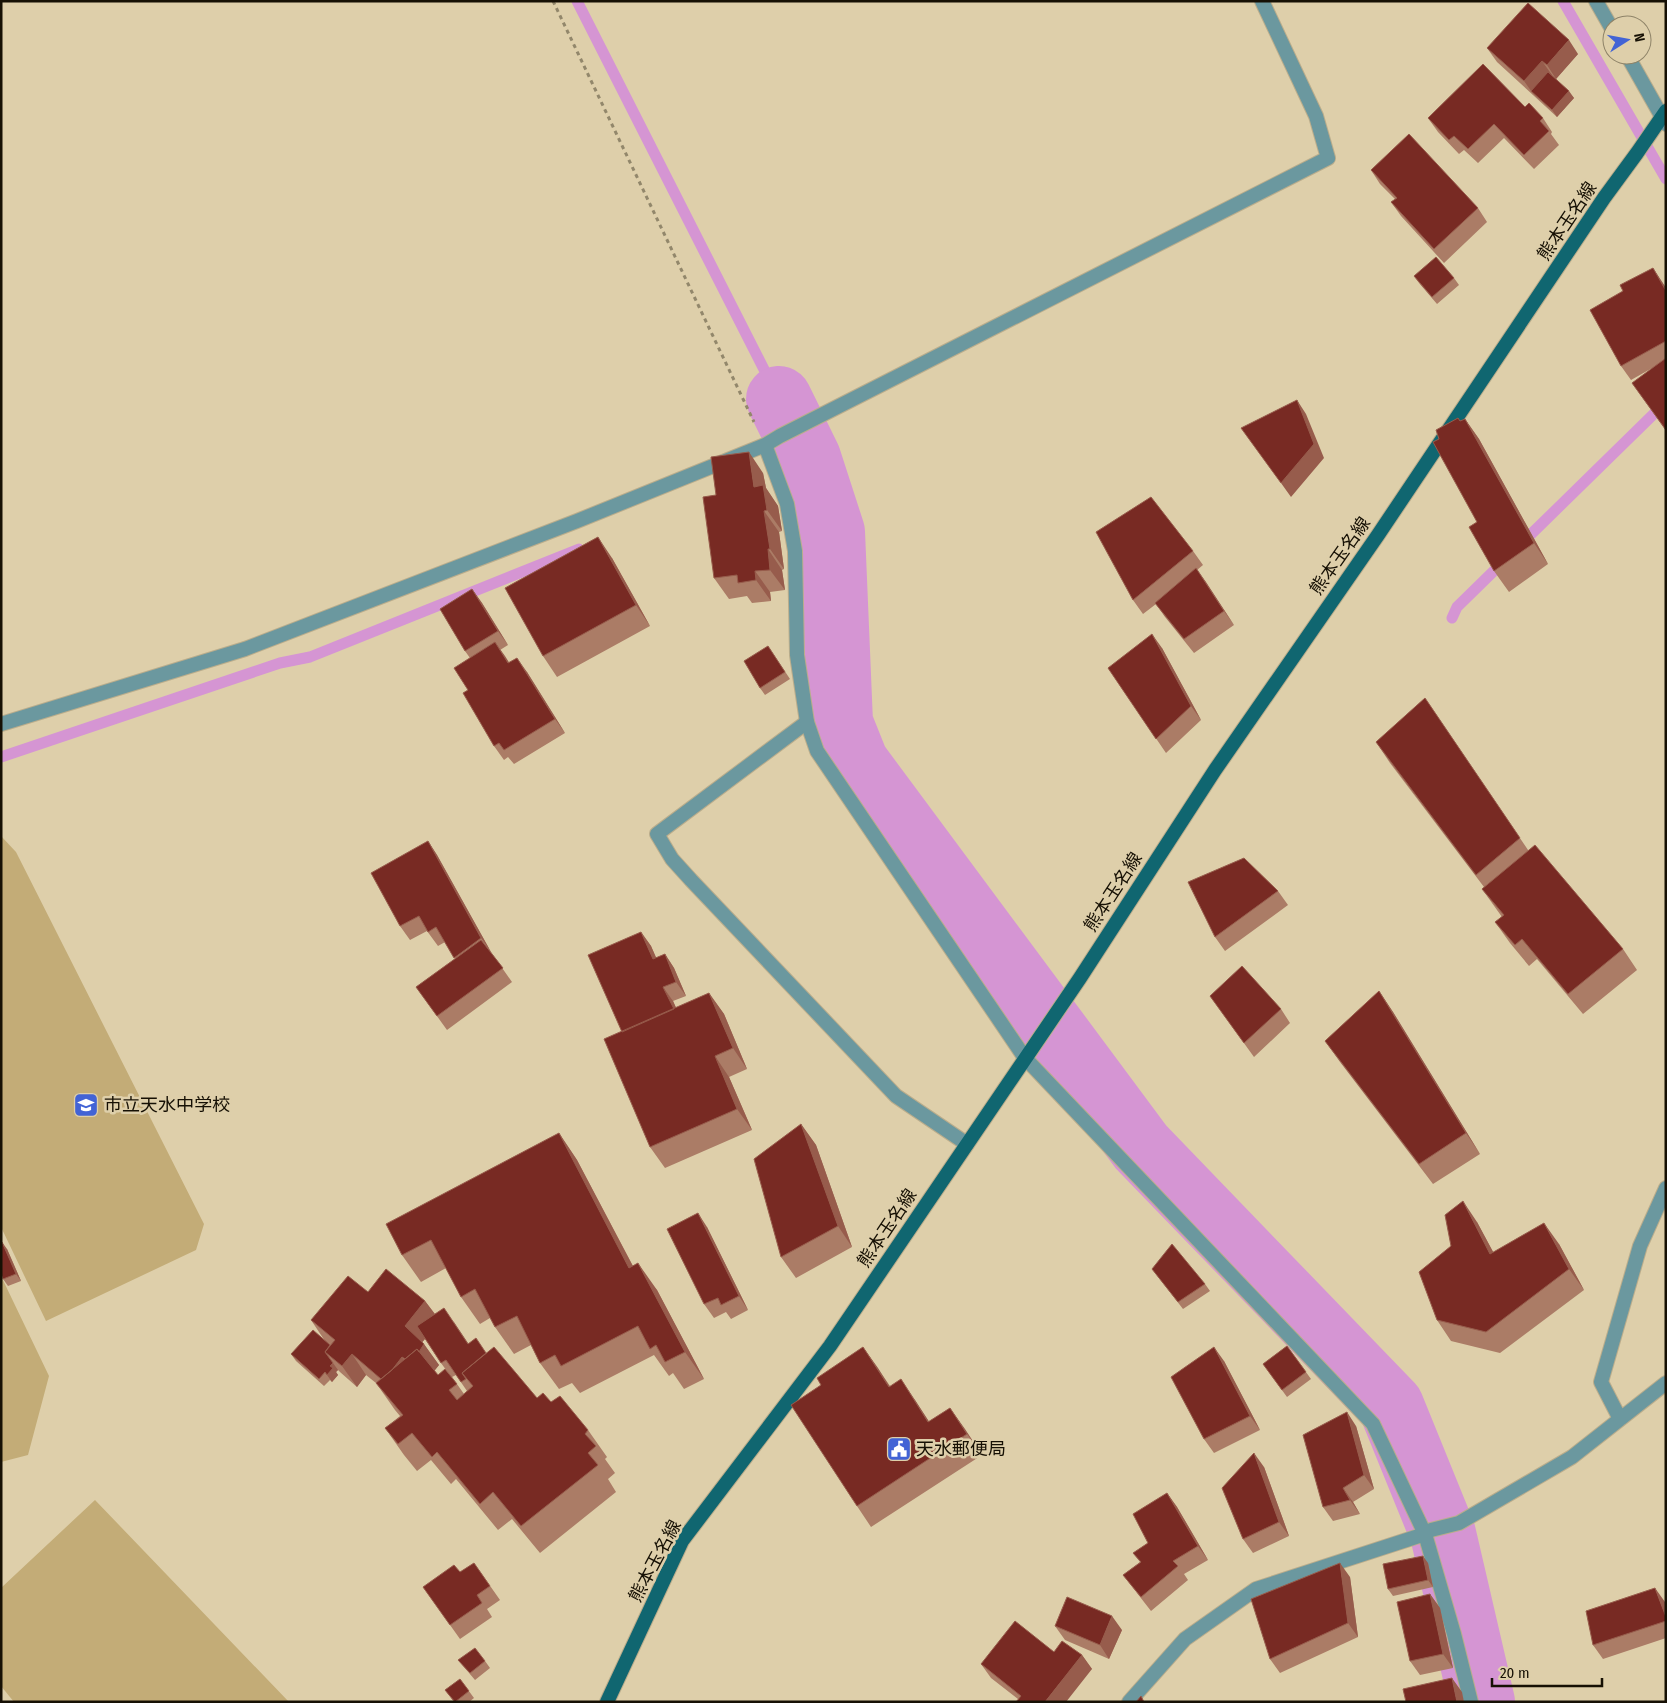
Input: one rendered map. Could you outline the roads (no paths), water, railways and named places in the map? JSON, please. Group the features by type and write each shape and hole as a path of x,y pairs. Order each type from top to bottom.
{"main road":[{"name":"熊本玉名線","path":"607,1702 682,1541 830,1346 1080,978 1215,770 1378,535 1604,198 1664,117"}],"street":[{"path":"1,724 245,650 765,445 1328,158 1316,116 1262,1"},
{"path":"1596,1 1604,15"},
{"path":"1633,65 1664,117"},
{"path":"765,445 788,504 795,551 797,656 807,722 817,751 1025,1058 1373,1424 1428,1532 1471,1702"},
{"path":"807,722 657,834 672,859 691,880 896,1096 966,1144"},
{"path":"1620,1419 1601,1382 1640,1246 1666,1188"},
{"path":"1128,1702 1185,1639 1256,1589 1459,1523 1572,1457 1666,1383"}],"waterway":[{"path":"577,1 779,399"},
{"path":"1563,1 1666,179"},
{"path":"779,399 808,458 832,532 840,723 856,763 1141,1147 1391,1406 1443,1534 1482,1702"},
{"path":"1521,544 1666,402"},
{"path":"1,757 280,663 310,657 579,549"},
{"path":"1452,618 1457,607 1504,561"}],"place":[{"name":"市立天水中学校","path":"86,1105"},
{"name":"天水郵便局","path":"899,1449"}]}
